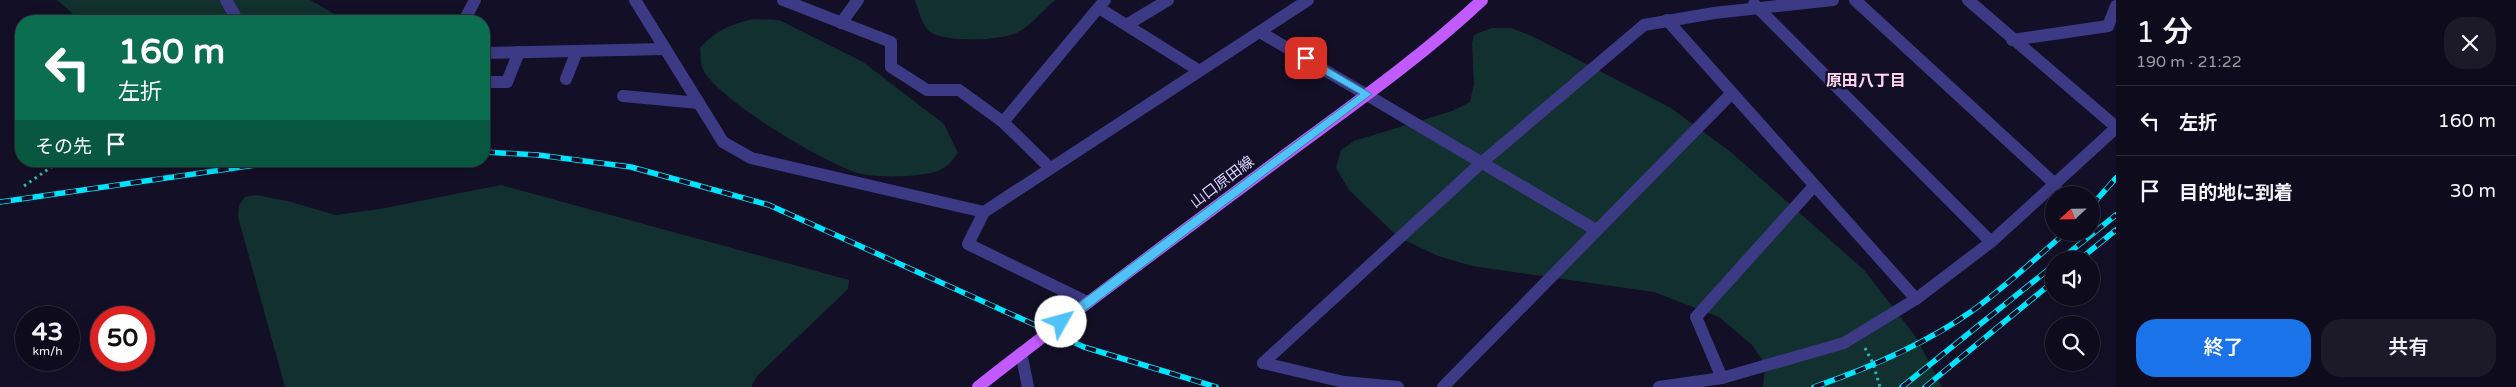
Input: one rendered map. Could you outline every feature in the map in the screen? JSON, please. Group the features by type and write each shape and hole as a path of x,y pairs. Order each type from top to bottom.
{"main road":[{"name":"山口原田線","path":"978,387 1088,302 1367,94 1459,23 1482,0"}],"street":[{"path":"226,0 235,15"},
{"path":"467,15 475,0"},
{"path":"635,0 723,142 751,158 984,212"},
{"path":"784,0 891,42 891,67 927,90 959,90 1003,122 1050,168"},
{"path":"842,23 858,0"},
{"path":"1128,24 1168,0"},
{"path":"1088,302 968,244 984,212 1198,70 1308,0"},
{"path":"1398,387 1344,382 1263,363 1480,164 1644,25 1754,4 1833,0"},
{"path":"1856,0 2056,184"},
{"path":"1659,387 1722,378 1844,343 1916,299 1991,242 2116,127 2012,40 1968,0"},
{"path":"1003,122 1102,4 1128,24 1198,70"},
{"path":"1754,4 1991,242"},
{"path":"2012,40 2108,26 2116,6"},
{"path":"1667,20 1731,94 1916,299"},
{"path":"1260,32 1367,94 1480,164 1596,230"},
{"path":"490,53 665,49"},
{"path":"566,78 577,51"},
{"path":"490,82 507,82 519,52"},
{"path":"1443,387 1731,94"},
{"path":"623,96 699,103"},
{"path":"1722,378 1696,317 1814,186"},
{"path":"1021,353 1028,387"}],"path":[{"path":"24,186 51,167"},
{"path":"1858,335 1873,363 1880,387"}],"green space":[{"path":"57,0 310,0 336,15 74,15"},
{"path":"915,0 1055,0 1020,31 987,39 958,39 934,34 927,29"},
{"path":"753,19 779,20 863,62 944,124 958,153 944,167 931,173 900,176 862,174 825,159 774,129 727,95 710,80 701,65 700,48 706,42 724,29"},
{"path":"1491,28 1511,28 1532,36 1671,108 1732,153 1864,270 1916,337 1942,387 1763,387 1765,364 1752,345 1719,317 1654,292 1472,266 1438,256 1398,237 1349,190 1336,168 1341,150 1354,141 1452,111 1470,102 1474,84 1472,43 1474,35"},
{"path":"501,185 849,280 848,289 757,376 751,387 285,387 238,217 239,205 245,197 256,195 288,201 335,215 380,209"}],"railway":[{"path":"490,152 538,155 631,167 769,205 1084,347 1216,387"},
{"path":"0,202 242,167"},
{"path":"2100,196 2116,178"},
{"path":"2071,251 2116,215"},
{"path":"2090,251 2116,230"},
{"path":"1814,387 1896,355 1935,335 1972,311 2020,273 2056,241"},
{"path":"1902,387 2045,272"},
{"path":"1925,387 2045,288"}],"district":[{"name":"原田八丁目","path":"1866,81"}],"route":[{"path":"1061,322 1367,94 1306,58"}]}
